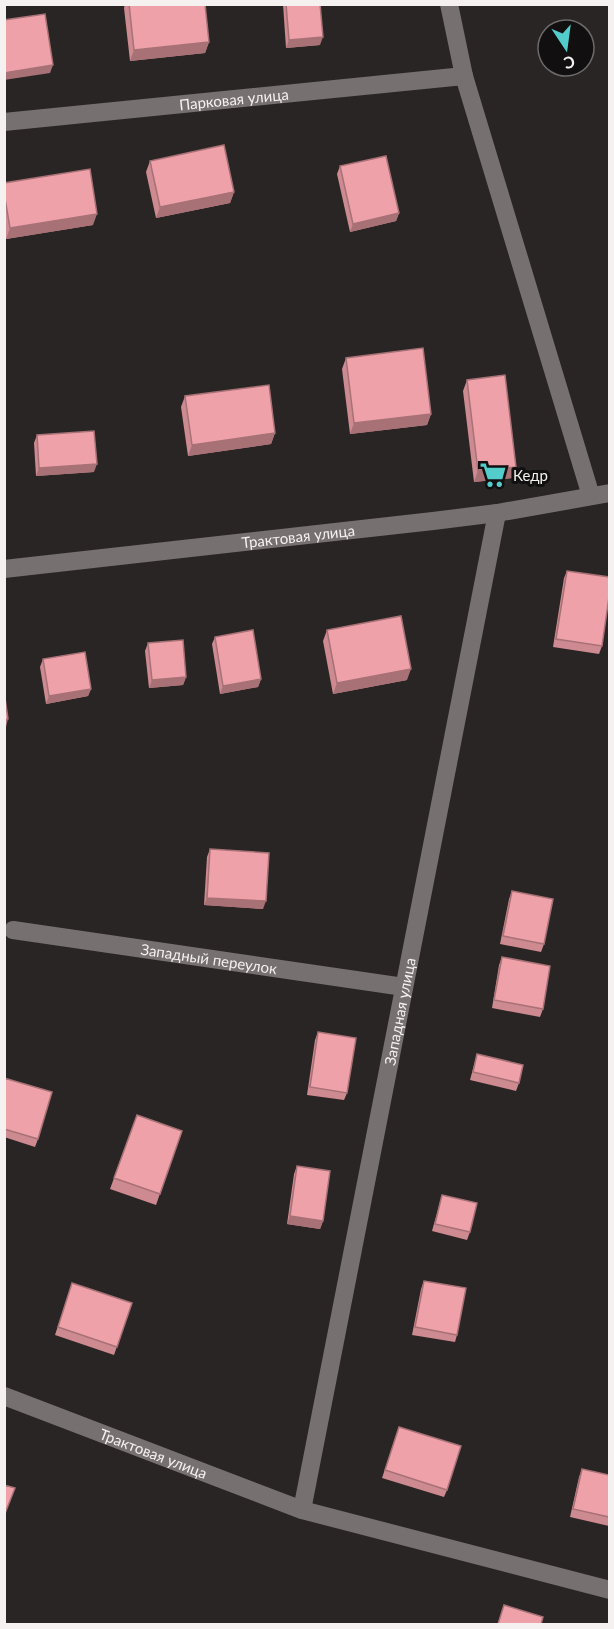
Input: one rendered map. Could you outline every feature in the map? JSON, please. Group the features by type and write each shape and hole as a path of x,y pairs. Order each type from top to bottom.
{"street":[{"path":"449,4 464,76 591,496"},
{"name":"Парковая улица","path":"4,122 464,76"},
{"name":"Трактовая улица","path":"4,570 497,513 609,493"},
{"name":"Западная улица","path":"302,1510 497,513"},
{"name":"Западный переулок","path":"13,930 405,987"},
{"name":"Трактовая улица","path":"4,1396 302,1510 609,1590"}],"building":[{"path":"129,4 205,4 209,42 134,50"},
{"path":"286,4 320,4 323,37 289,40"},
{"path":"45,14 53,65 4,73 4,20"},
{"path":"224,145 234,192 160,207 150,161"},
{"path":"386,156 399,213 353,224 340,166"},
{"path":"90,169 97,214 10,228 4,183"},
{"path":"423,348 431,414 354,423 346,358"},
{"path":"505,375 516,467 478,471 467,380"},
{"path":"269,385 275,433 192,445 185,396"},
{"path":"94,431 97,464 39,468 37,435"},
{"path":"567,571 609,577 609,597 602,646 556,639"},
{"path":"401,616 411,669 337,683 327,630"},
{"path":"253,630 261,679 223,686 215,637"},
{"path":"183,640 186,677 152,680 148,643"},
{"path":"85,652 91,689 49,696 43,659"},
{"path":"4,691 8,719 4,720"},
{"path":"210,849 269,853 266,901 207,898"},
{"path":"512,891 553,899 544,944 503,936"},
{"path":"502,957 550,966 543,1009 494,1000"},
{"path":"318,1032 356,1038 347,1093 310,1087"},
{"path":"477,1054 523,1065 519,1083 473,1072"},
{"path":"4,1078 52,1092 38,1139 4,1129"},
{"path":"137,1115 182,1131 160,1194 114,1178"},
{"path":"297,1166 330,1171 323,1221 290,1216"},
{"path":"442,1195 477,1203 470,1232 435,1224"},
{"path":"424,1281 466,1288 457,1335 415,1327"},
{"path":"72,1283 132,1303 117,1347 58,1327"},
{"path":"399,1427 461,1446 447,1490 385,1470"},
{"path":"582,1469 609,1475 609,1517 573,1509"},
{"path":"4,1485 15,1488 4,1516"},
{"path":"504,1605 543,1617 541,1624 498,1624"}],"place":[{"name":"Кедр","path":"493,475"}]}
